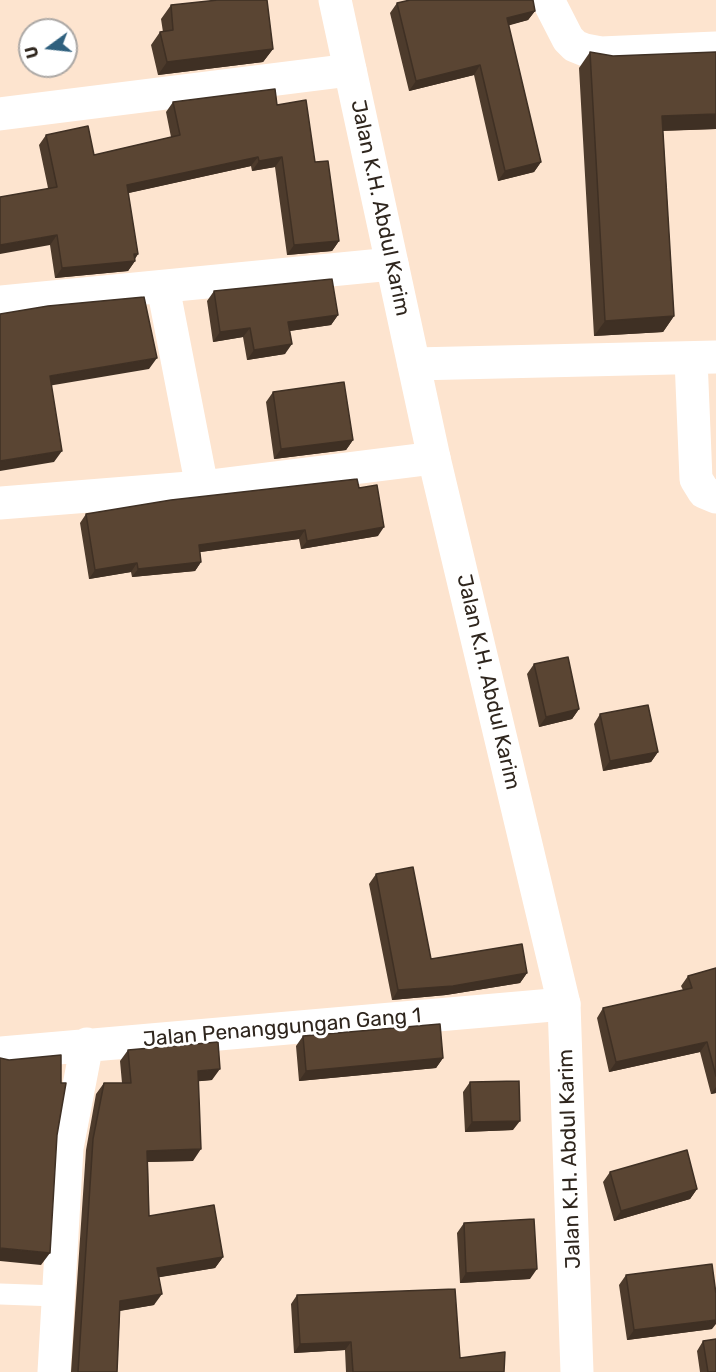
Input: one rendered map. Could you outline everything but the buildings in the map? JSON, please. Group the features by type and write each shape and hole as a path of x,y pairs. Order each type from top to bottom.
{"street":[{"name":"Jalan K.H. Abdul Karim","path":"335,0 434,458 564,1004 577,1372"},
{"path":"548,0 568,39 575,46 585,50 601,53 716,48"},
{"path":"0,114 350,70"},
{"path":"0,302 392,264"},
{"path":"163,287 202,487"},
{"path":"414,364 703,358 696,479 704,492 716,497"},
{"path":"0,503 202,487 434,458"},
{"name":"Jalan Penanggungan Gang 1","path":"0,1053 564,1004"},
{"path":"54,1372 67,1148 87,1044"}],"lane":[{"path":"0,1294 57,1296"}]}
